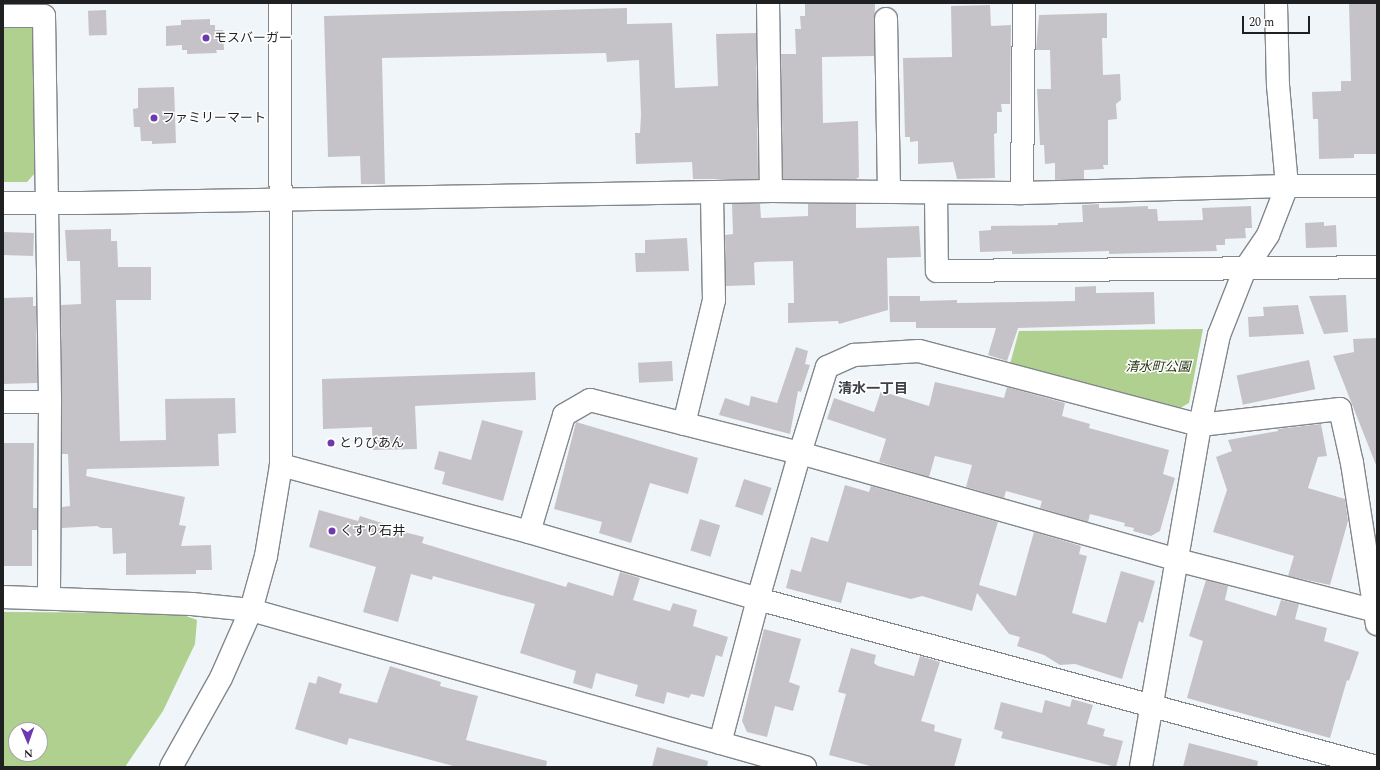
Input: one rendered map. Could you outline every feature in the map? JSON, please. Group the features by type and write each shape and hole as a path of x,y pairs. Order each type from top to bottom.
{"street":[{"path":"171,767 221,678 251,610 266,556 280,465 282,200 280,3"},
{"path":"768,3 771,191"},
{"path":"1022,193 1024,3"},
{"path":"1142,767 1200,425 1219,335 1245,268 1268,235 1288,186 1278,86 1276,3"},
{"path":"3,16 44,16 50,402 49,598"},
{"path":"886,19 889,191"},
{"path":"3,202 47,204 712,194 771,191 889,191 936,194 1022,193 1288,186 1377,186"},
{"path":"684,424 714,300 712,194"},
{"path":"936,194 937,271 1377,267"},
{"path":"529,532 564,415 590,400 800,453 1376,617 1352,463 1340,409 1200,425 920,351 854,355 827,367 800,453 758,599 720,743"},
{"path":"3,402 50,402"},
{"path":"280,465 529,532 758,599 1377,767"},
{"path":"3,597 192,604 251,610 805,767"}],"green space":[{"path":"3,26 33,27 35,173 27,182 3,182"},
{"name":"清水町公園","path":"1203,329 1189,403 1175,411 1010,364 1019,331"},
{"path":"3,612 178,613 197,620 195,644 163,711 125,767 3,767"}],"building":[{"path":"805,3 875,3 874,56 822,57 823,123 858,121 859,177 856,179 783,179 781,54 796,54 795,29 801,29 800,16 805,16"},
{"path":"1349,3 1377,3 1377,154 1354,154 1354,158 1319,159 1318,119 1313,119 1312,92 1341,91 1341,81 1351,81"},
{"path":"990,5 991,26 1011,25 1010,104 1001,104 1002,112 997,112 997,133 994,134 995,178 957,179 953,162 918,164 918,141 910,142 910,137 905,137 903,58 952,57 951,6"},
{"path":"627,8 627,24 672,23 675,88 718,86 716,34 756,33 758,179 693,179 692,162 636,164 635,133 640,133 641,115 639,60 607,62 606,53 382,58 385,184 361,184 360,156 328,157 324,16"},
{"path":"106,10 107,35 89,36 88,11"},
{"path":"1107,13 1107,38 1102,38 1103,75 1120,74 1121,100 1116,104 1117,119 1108,120 1108,165 1103,165 1104,169 1084,170 1084,179 1055,180 1055,163 1045,164 1044,145 1040,145 1037,89 1051,89 1050,50 1036,50 1039,15"},
{"name":"モスバーガー","path":"210,19 210,25 215,25 215,30 223,30 224,50 216,50 217,53 187,54 187,50 182,50 182,45 166,46 166,26 181,25 181,20"},
{"name":"ファミリーマート","path":"174,87 176,143 152,144 152,141 141,141 140,127 134,127 133,109 138,108 138,88"},
{"path":"732,204 760,204 761,218 808,216 808,204 856,204 856,228 919,226 921,257 887,258 888,310 839,324 838,321 788,323 788,303 794,303 793,261 756,262 754,263 755,285 726,286 725,235 733,234"},
{"path":"1099,204 1099,208 1148,206 1148,209 1157,209 1158,221 1203,220 1202,208 1251,206 1252,228 1245,228 1246,238 1225,239 1225,245 1216,245 1217,251 1109,254 1109,251 1012,254 1012,251 980,252 979,231 991,230 991,226 1058,225 1058,223 1083,222 1082,205"},
{"path":"1324,222 1324,226 1336,225 1337,247 1306,248 1305,223"},
{"path":"111,229 111,241 117,241 118,267 151,267 151,300 116,300 120,441 166,440 165,399 235,398 236,433 218,434 219,466 87,469 86,476 185,497 179,525 186,526 181,546 211,545 212,570 196,570 196,574 126,575 126,553 113,554 112,528 101,528 97,526 62,528 62,507 70,506 68,454 62,454 61,305 81,304 80,261 67,261 65,230"},
{"path":"3,232 34,233 33,256 3,255"},
{"path":"687,238 689,271 636,272 635,253 645,253 645,240"},
{"path":"1096,286 1096,293 1154,292 1155,324 1018,328 1007,361 988,355 996,328 916,328 916,322 890,322 889,296 920,296 920,301 957,300 957,303 1075,301 1075,287"},
{"path":"1346,295 1348,332 1324,334 1309,296"},
{"path":"33,297 33,306 36,306 37,383 3,384 3,298"},
{"path":"1298,305 1304,334 1249,337 1248,317 1264,316 1263,307"},
{"path":"1376,338 1376,465 1333,356 1354,352 1353,339"},
{"path":"796,347 808,351 805,364 810,365 801,392 798,391 790,434 719,415 725,398 749,406 751,396 777,403"},
{"path":"1309,360 1315,389 1243,405 1237,375"},
{"path":"672,361 673,381 639,383 638,363"},
{"path":"535,372 536,400 415,406 417,449 373,450 372,427 323,429 322,379"},
{"path":"935,382 1004,398 1007,387 1065,403 1062,416 1090,424 1089,428 1169,450 1163,474 1175,478 1160,531 1151,536 1133,531 1134,528 1124,526 1125,523 1090,514 1088,522 1040,508 1042,501 1006,491 1004,498 966,487 972,465 935,456 929,477 879,462 886,439 827,419 834,398 874,412 881,391 929,406"},
{"path":"482,420 523,431 503,501 442,484 445,472 434,469 439,451 471,460"},
{"path":"576,422 698,458 688,494 650,483 631,543 599,533 602,522 554,509"},
{"path":"1321,424 1327,456 1318,457 1308,488 1345,499 1348,521 1330,585 1288,576 1294,556 1213,532 1227,490 1216,457 1232,451 1228,440 1278,431 1278,429"},
{"path":"3,443 34,443 33,508 37,508 37,530 32,530 32,566 3,566"},
{"path":"744,479 772,488 763,516 735,507"},
{"path":"845,485 869,492 871,486 998,522 979,585 1016,596 1034,532 1081,546 1079,554 1087,556 1072,613 1106,623 1121,571 1155,581 1143,623 1139,621 1122,679 1075,664 1060,665 1044,655 1017,646 1020,637 1009,634 977,593 972,611 922,596 911,599 847,582 841,603 786,588 791,569 801,572 811,537 828,542"},
{"path":"319,510 358,521 360,516 385,524 384,527 424,537 422,543 566,587 568,582 613,596 620,572 640,578 633,600 670,611 673,603 697,610 693,626 728,637 722,657 716,655 704,697 691,694 689,698 667,692 664,704 635,696 638,685 596,673 592,689 573,683 576,671 520,653 535,604 433,576 432,580 411,574 398,622 363,612 376,567 309,547"},
{"path":"700,519 720,525 710,557 690,551"},
{"path":"1206,580 1228,586 1225,600 1276,616 1281,600 1299,604 1295,619 1327,628 1324,641 1359,652 1349,681 1347,680 1330,738 1187,698 1203,641 1189,636"},
{"path":"764,629 801,639 789,682 800,686 793,711 775,706 767,737 747,732 742,721"},
{"path":"851,648 876,655 874,663 878,666 914,676 920,656 940,662 921,721 935,725 934,731 962,739 954,767 874,767 829,755 846,694 838,692"},
{"path":"390,666 441,682 440,686 478,696 466,740 547,761 546,767 457,767 349,738 347,745 295,729 309,682 316,684 318,676 342,684 339,693 377,703"},
{"path":"1072,699 1093,705 1087,724 1105,729 1103,736 1123,741 1116,767 1001,738 1003,732 994,729 1001,702 1042,713 1045,700 1070,707"},
{"path":"1189,743 1258,761 1257,767 1183,767"},
{"path":"657,747 708,761 707,767 652,767"}],"place":[{"name":"モスバーガー","path":"206,38"},
{"name":"ファミリーマート","path":"154,118"},
{"name":"とりびあん","path":"331,443"},
{"name":"くすり石井","path":"332,531"}],"district":[{"name":"清水一丁目","path":"873,389"}]}
